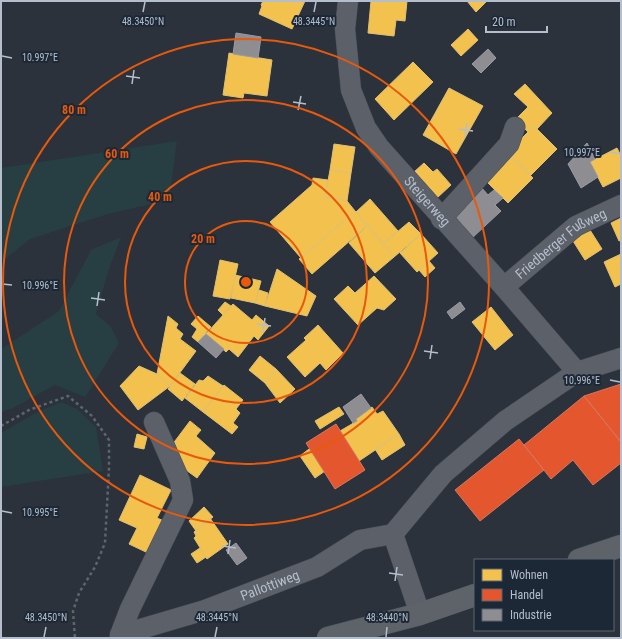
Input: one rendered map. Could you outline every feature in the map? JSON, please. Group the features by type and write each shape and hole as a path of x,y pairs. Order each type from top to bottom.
{"main road":[{"path":"582,559 621,546"},
{"path":"328,638 420,614 474,595"}],"street":[{"name":"Steigerweg","path":"348,1 345,29 350,90 366,128 379,147 504,287 577,372"},
{"path":"441,218 509,144 515,127"},
{"name":"Friedberger Fußweg","path":"504,287 576,226 621,205"},
{"path":"420,614 393,534 415,505 443,474 505,421 577,372 621,358"},
{"name":"Pallottiweg","path":"154,422 180,481 183,500 130,609 120,635 205,610 317,567 360,540 393,534"}],"path":[{"path":"1,426 29,410 68,396 92,416 109,440 105,543 95,567 79,593 73,611 75,638"}],"green space":[{"path":"177,141 169,200 108,214 30,239 1,262 1,168"},
{"path":"121,237 108,272 96,314 111,327 119,343 85,397 55,385 13,408 1,412 1,349 59,311 91,250"},
{"path":"62,402 77,409 96,427 103,471 1,487 1,433 39,411"}],"building: Wohnen":[{"path":"263,1 305,1 292,29 259,14"},
{"path":"371,1 407,1 405,21 396,20 394,36 368,33"},
{"path":"467,1 487,1 476,12"},
{"path":"468,29 478,40 461,56 451,45"},
{"path":"229,53 272,60 267,96 244,93 243,98 223,95"},
{"path":"413,62 433,82 394,120 375,99"},
{"path":"525,84 552,113 537,129 534,126 528,132 520,124 517,118 528,107 514,94"},
{"path":"449,88 483,106 456,154 423,135"},
{"path":"534,126 557,149 531,175 508,152"},
{"path":"334,144 355,147 351,173 330,170"},
{"path":"617,148 621,156 621,178 603,187 590,162"},
{"path":"509,154 533,178 508,203 484,179"},
{"path":"424,163 433,172 437,169 451,185 437,198 414,172"},
{"path":"330,170 351,173 347,201 325,197"},
{"path":"313,178 328,180 325,197 347,201 355,211 301,258 270,222 312,185"},
{"path":"370,199 398,231 383,244 356,212"},
{"path":"355,211 368,225 312,274 299,259"},
{"path":"621,218 621,240 619,241 611,223"},
{"path":"409,222 421,234 394,257 383,244"},
{"path":"368,225 394,257 375,273 349,243"},
{"path":"590,230 602,249 585,260 573,241"},
{"path":"421,234 438,253 417,272 400,253"},
{"path":"621,254 621,284 615,287 604,262"},
{"path":"220,260 238,264 230,299 213,296"},
{"path":"429,261 435,268 425,277 419,270"},
{"path":"277,269 316,296 307,316 265,306"},
{"path":"235,275 261,281 255,303 231,298"},
{"path":"374,276 396,299 384,310 377,308 358,325 334,299 348,286 355,293"},
{"path":"259,290 268,293 265,306 255,303"},
{"path":"225,302 231,306 223,315 218,310"},
{"path":"233,304 252,320 256,315 269,326 258,340 254,336 238,357 229,349 226,352 206,334"},
{"path":"491,307 513,335 495,350 472,322"},
{"path":"168,316 178,324 176,328 183,334 180,339 196,351 170,386 157,374"},
{"path":"198,316 211,327 198,342 192,337 197,329 191,324"},
{"path":"318,325 343,353 326,370 320,363 305,377 287,357 306,340 304,338"},
{"path":"260,356 276,369 265,383 249,370"},
{"path":"139,366 157,374 170,386 138,410 120,386"},
{"path":"276,369 295,389 280,403 265,383"},
{"path":"180,373 195,384 182,401 168,389"},
{"path":"208,376 223,386 203,412 185,398 199,380 203,381"},
{"path":"224,385 243,400 236,409 240,413 233,423 238,427 232,434 203,412"},
{"path":"339,407 344,414 320,429 315,421"},
{"path":"372,407 377,414 383,411 399,434 359,461 340,431 357,421 356,419"},
{"path":"190,421 201,430 196,436 215,453 197,478 175,462 169,449"},
{"path":"137,434 147,437 144,449 134,447"},
{"path":"399,434 405,445 382,460 375,449"},
{"path":"309,449 325,471 315,478 300,456"},
{"path":"140,475 171,490 157,518 164,521 148,553 129,544 137,528 119,520"},
{"path":"204,507 213,517 196,531 189,521"},
{"path":"210,518 228,544 207,559 194,538 196,536 194,532"},
{"path":"200,548 206,557 197,563 191,554"}],"building: Handel":[{"path":"621,384 621,442 584,396"},
{"path":"584,396 621,442 621,463 593,485 573,460 551,479 524,445"},
{"path":"336,424 365,470 335,489 306,443"},
{"path":"519,439 544,470 480,521 455,490"}],"building: Industrie":[{"path":"236,33 261,37 258,58 233,54"},
{"path":"488,49 496,58 481,73 472,64"},
{"path":"587,143 595,159 590,162 598,177 581,188 568,164"},
{"path":"481,187 488,195 494,190 503,198 495,205 501,211 471,239 450,217"},
{"path":"460,302 465,309 452,319 447,312"},
{"path":"206,334 224,349 216,358 198,342"},
{"path":"361,394 371,408 353,423 343,407"},
{"path":"236,543 247,558 237,565 226,550"}]}
